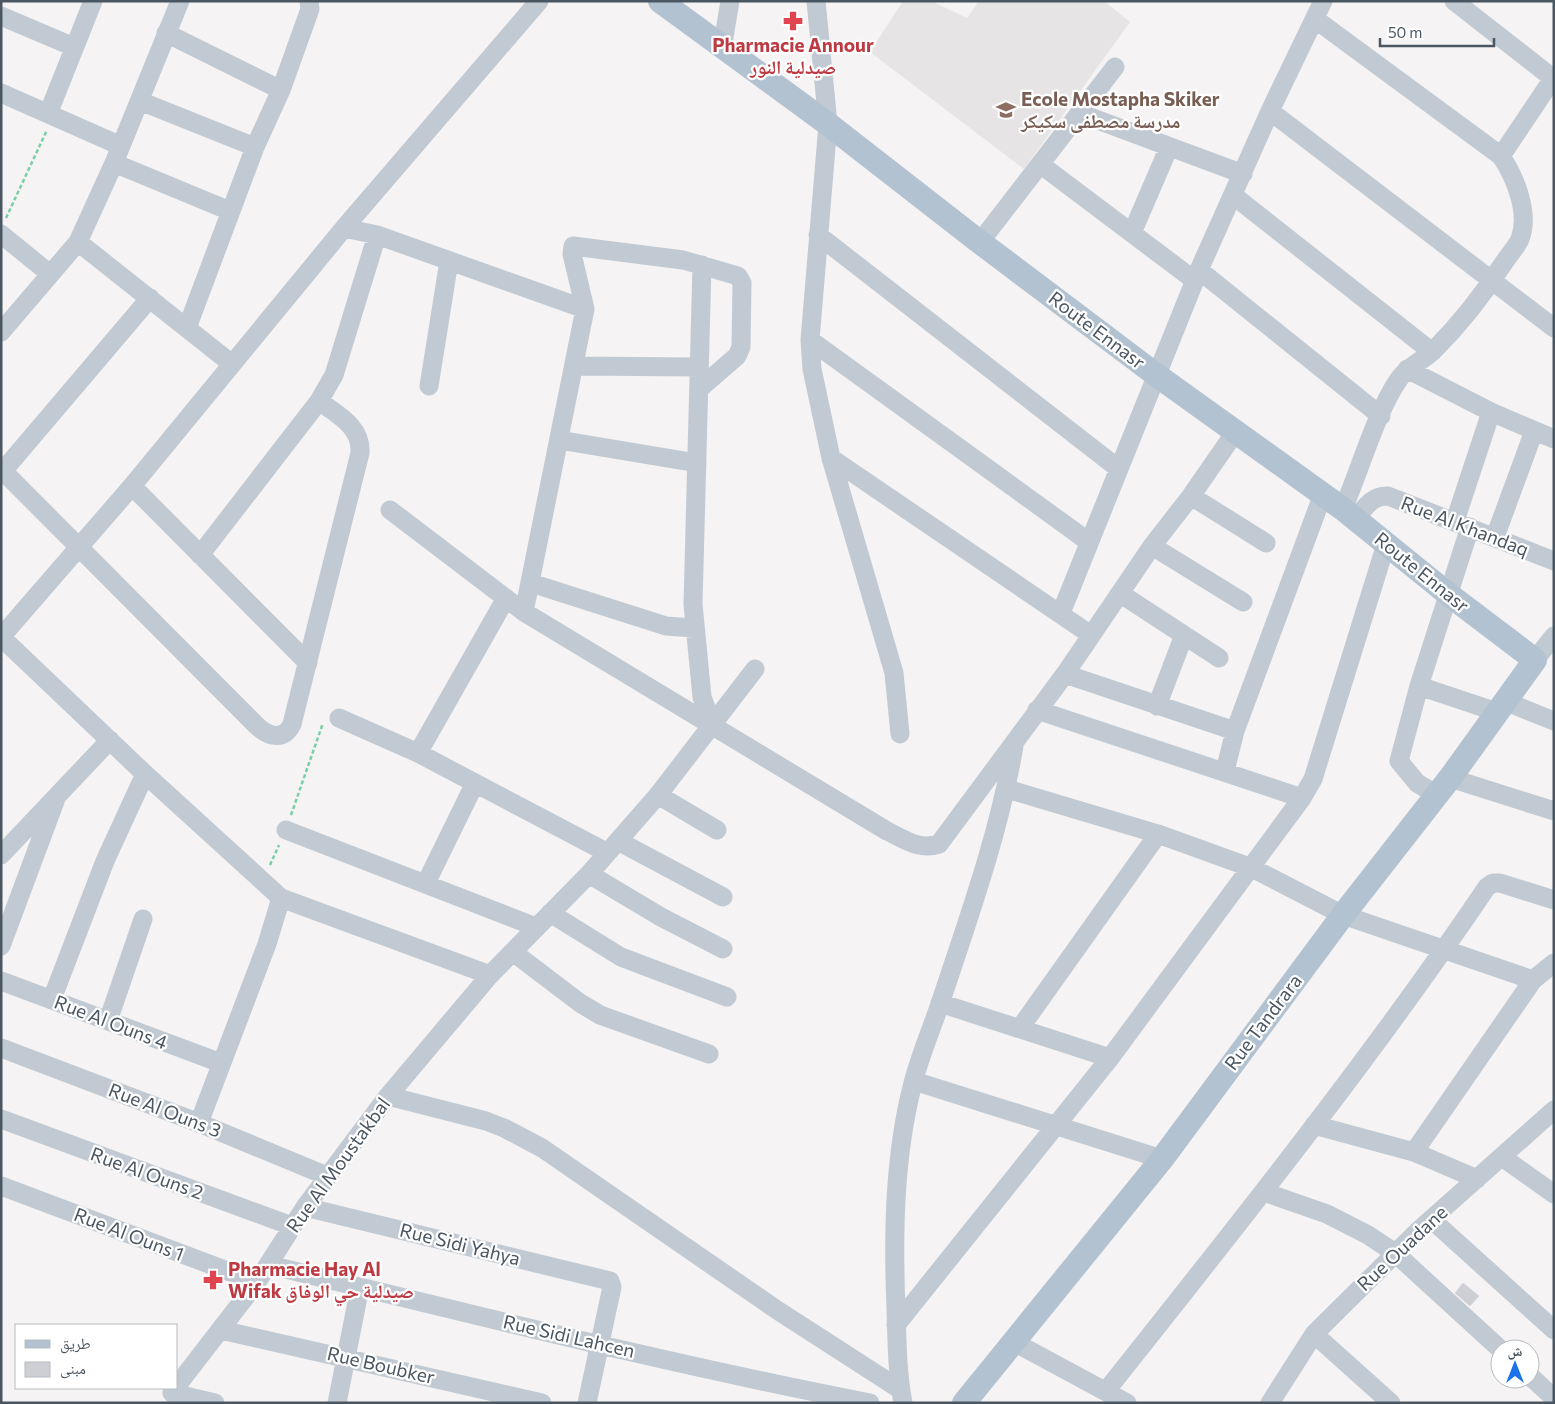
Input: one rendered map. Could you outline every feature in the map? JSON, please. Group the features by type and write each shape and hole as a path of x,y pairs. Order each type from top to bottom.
{"main road":[{"name":"Route Ennasr","path":"664,3 722,49 828,124 1155,374 1323,494 1448,594 1535,660"},
{"name":"Rue Tandrara","path":"964,1403 1162,1158 1343,914 1443,787 1535,660"}],"street":[{"path":"51,115 74,47 93,1"},
{"path":"1,332 78,242 118,154 180,1"},
{"path":"187,328 255,147 281,90 310,9 308,1"},
{"path":"490,975 281,898 145,774 1,637 132,486 344,228 539,1"},
{"path":"722,49 730,1"},
{"path":"816,1 828,124 810,340 812,370 831,458 894,673 900,734"},
{"path":"1061,613 1196,275 1234,196 1270,111 1323,1"},
{"path":"1454,1 1553,78 1501,156"},
{"path":"1,16 74,47"},
{"path":"1315,19 1501,156 1513,173 1520,196 1522,230 1520,239 1493,280 1432,352 1407,369 1398,381 1380,416 1349,514"},
{"path":"166,33 281,90"},
{"path":"980,242 1115,67"},
{"path":"1,93 51,115 118,154 230,211"},
{"path":"140,101 255,147"},
{"path":"1270,111 1554,328"},
{"path":"1079,113 1243,174"},
{"path":"1132,233 1169,147"},
{"path":"1040,164 1132,233 1196,275 1380,416"},
{"path":"1234,196 1432,352"},
{"path":"3,227 50,274"},
{"path":"344,228 377,235 585,309"},
{"path":"200,555 319,401 334,374 377,235"},
{"path":"818,235 1119,469"},
{"path":"78,242 232,364"},
{"path":"524,612 585,309 572,254 573,246 576,244 702,265 738,276 742,282 741,347 737,356 699,390"},
{"path":"429,386 449,261"},
{"path":"702,265 694,628 702,697 712,724"},
{"path":"150,298 2,470 266,734 279,736 289,730 308,663 360,453 358,435 346,422 319,401"},
{"path":"810,340 1090,542"},
{"path":"574,366 699,367"},
{"path":"1407,369 1491,412 1554,439"},
{"path":"1491,412 1448,594 1398,761 1417,783 1554,811"},
{"path":"1495,537 1534,430"},
{"path":"390,510 524,612 887,831 922,847 939,844 1014,744 1036,710 1065,674 1152,546 1191,496 1236,431"},
{"path":"559,440 697,463"},
{"path":"831,458 1091,635"},
{"path":"132,486 308,663"},
{"path":"1225,771 1235,731 1323,494"},
{"path":"1191,496 1266,543"},
{"name":"Rue Al Khandaq","path":"1349,514 1371,500 1384,496 1406,502 1554,560"},
{"path":"896,1325 1058,1126 1252,868 1302,798 1313,779 1386,544"},
{"path":"1152,546 1243,602"},
{"path":"530,582 666,626 694,628"},
{"path":"1121,594 1219,658"},
{"path":"418,753 506,598"},
{"path":"1157,706 1184,635"},
{"name":"Rue Tandrara","path":"1535,660 1553,637"},
{"name":"Rue Al Moustakbal","path":"178,1385 257,1282 305,1207 388,1096 490,975 588,874 658,795 755,669"},
{"path":"1065,674 1235,731"},
{"path":"1419,686 1554,720"},
{"path":"1036,710 1302,798"},
{"path":"339,718 418,753 475,783 723,896"},
{"path":"1,855 110,740"},
{"path":"902,1397 896,1325 895,1251 898,1174 902,1134 914,1081 1007,789 1014,744"},
{"path":"52,999 105,860 145,774"},
{"path":"426,883 475,783"},
{"path":"1007,789 1158,834 1252,868 1343,914 1444,951 1534,980"},
{"path":"658,795 717,830"},
{"path":"1,946 58,796"},
{"path":"286,830 536,927"},
{"path":"1020,1028 1158,834"},
{"path":"588,874 660,917 723,949"},
{"path":"1106,1391 1264,1192 1444,951 1487,887 1493,883 1500,883 1554,900"},
{"path":"199,1123 267,944 281,898"},
{"path":"550,913 621,957 727,997"},
{"path":"108,1021 143,919"},
{"path":"513,952 580,1003 600,1015 709,1054"},
{"path":"1414,1152 1534,980 1553,966"},
{"name":"Rue Al Ouns 4","path":"1,981 221,1063"},
{"path":"940,1003 1110,1058"},
{"name":"Rue Al Ouns 3","path":"1,1048 199,1123 327,1176"},
{"path":"914,1081 1162,1158"},
{"path":"388,1096 486,1121 504,1128 542,1148 902,1397"},
{"name":"Rue Ouadane","path":"1273,1402 1314,1334 1431,1219 1554,1110"},
{"name":"Rue Al Ouns 2","path":"1,1119 292,1226"},
{"path":"1314,1125 1414,1152 1477,1179"},
{"path":"1502,1157 1554,1194"},
{"name":"Rue Al Ouns 1","path":"1,1186 257,1282"},
{"path":"1264,1192 1344,1222 1395,1253 1490,1340"},
{"name":"Rue Sidi Yahya","path":"305,1207 610,1282 612,1286 601,1344"},
{"path":"1431,1219 1554,1330"},
{"name":"Rue Sidi Lahcen","path":"269,1265 601,1344 870,1403"},
{"path":"337,1403 360,1287"},
{"name":"Rue Boubker","path":"221,1330 542,1403"},
{"path":"1314,1334 1391,1403"},
{"path":"1014,1342 1127,1403"},
{"path":"587,1403 601,1344"},
{"path":"1540,1385 1554,1398"},
{"path":"172,1393 215,1403"}],"path":[{"path":"3,227 51,115"},
{"path":"263,880 286,830 321,728 324,722 330,718 339,718"}],"shaded area":[{"name":"Ecole Mostapha Skiker مدرسة مصطفى سكيكر","path":"903,1 931,1 967,18 979,1 1104,1 1130,22 1024,169 870,52"}],"building":[{"path":"1463,1283 1479,1296 1470,1306 1455,1293"}],"place":[{"name":"Pharmacie Annour صيدلية النور","path":"793,21"},
{"name":"Ecole Mostapha Skiker مدرسة مصطفى سكيكر","path":"1006,110"},
{"name":"Pharmacie Hay Al Wifak صيدلية حي الوفاق","path":"213,1280"}]}
